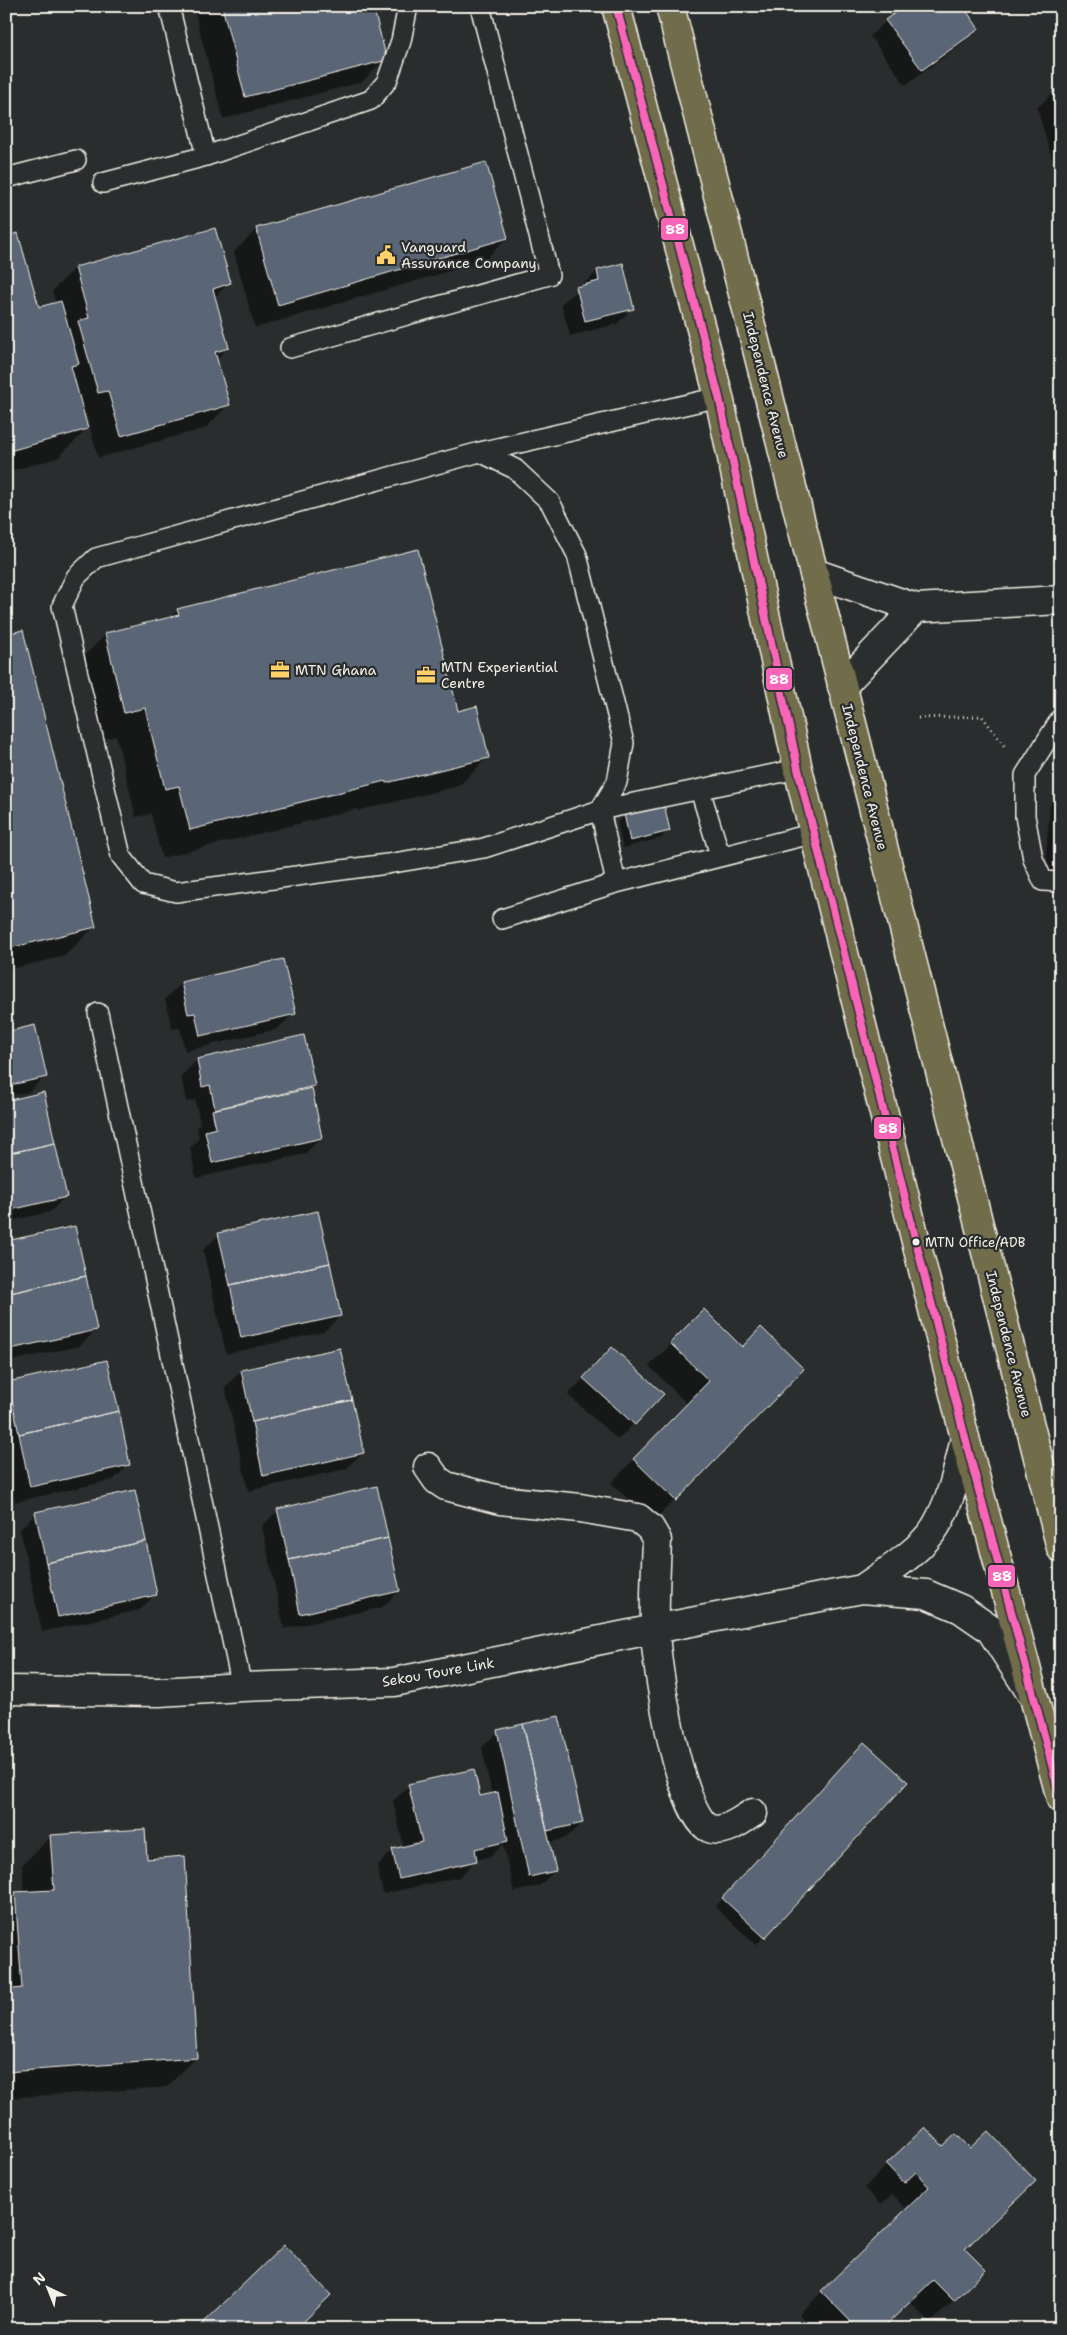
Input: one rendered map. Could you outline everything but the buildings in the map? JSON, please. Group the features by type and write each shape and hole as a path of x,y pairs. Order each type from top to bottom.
{"main road":[{"path":"616,6 719,397 798,768 965,1438 1031,1694 1061,1799"},
{"name":"Independence Avenue","path":"670,6 1061,1548"}],"street":[{"path":"814,573 916,608 1061,600"},
{"path":"842,686 916,608"},
{"name":"Sekou Toure Link","path":"862,1589 909,1556 935,1528 953,1489 965,1438"},
{"path":"428,1467 438,1480 446,1486 500,1500 580,1508 638,1518 650,1528 657,1540 655,1629 667,1716 684,1788 699,1822 710,1829 723,1830 754,1812"},
{"name":"Sekou Toure Link","path":"6,1690 159,1692 394,1682 862,1589 926,1594 961,1609 990,1629 1031,1694"}],"lane":[{"path":"169,6 206,156"},
{"path":"103,182 206,156 371,100 387,81 401,41 408,6"},
{"path":"290,348 549,275 480,6"},
{"path":"6,178 76,160"},
{"path":"719,397 480,452 96,558 76,577 62,606 121,856 143,884 176,892 387,864 484,848 600,810 798,768"},
{"path":"480,452 515,469 550,502 577,556 624,743 617,782 600,810 616,883"},
{"path":"1061,718 1025,775 1025,816 1034,859 1043,881 1061,882"},
{"path":"700,790 720,856"},
{"path":"502,918 616,883 815,833"},
{"path":"98,1012 242,1687"}],"path":[{"path":"918,718 982,716 1025,775"}],"transit line":[{"name":"88","path":"616,6 719,397 798,769 965,1438 1061,1799"}],"place":[{"name":"Vanguard Assurance Company","path":"386,255"},
{"name":"MTN Ghana","path":"280,670"},
{"name":"MTN Experiential Centre","path":"426,675"},
{"name":"MTN Office/ADB","path":"916,1242"}]}
